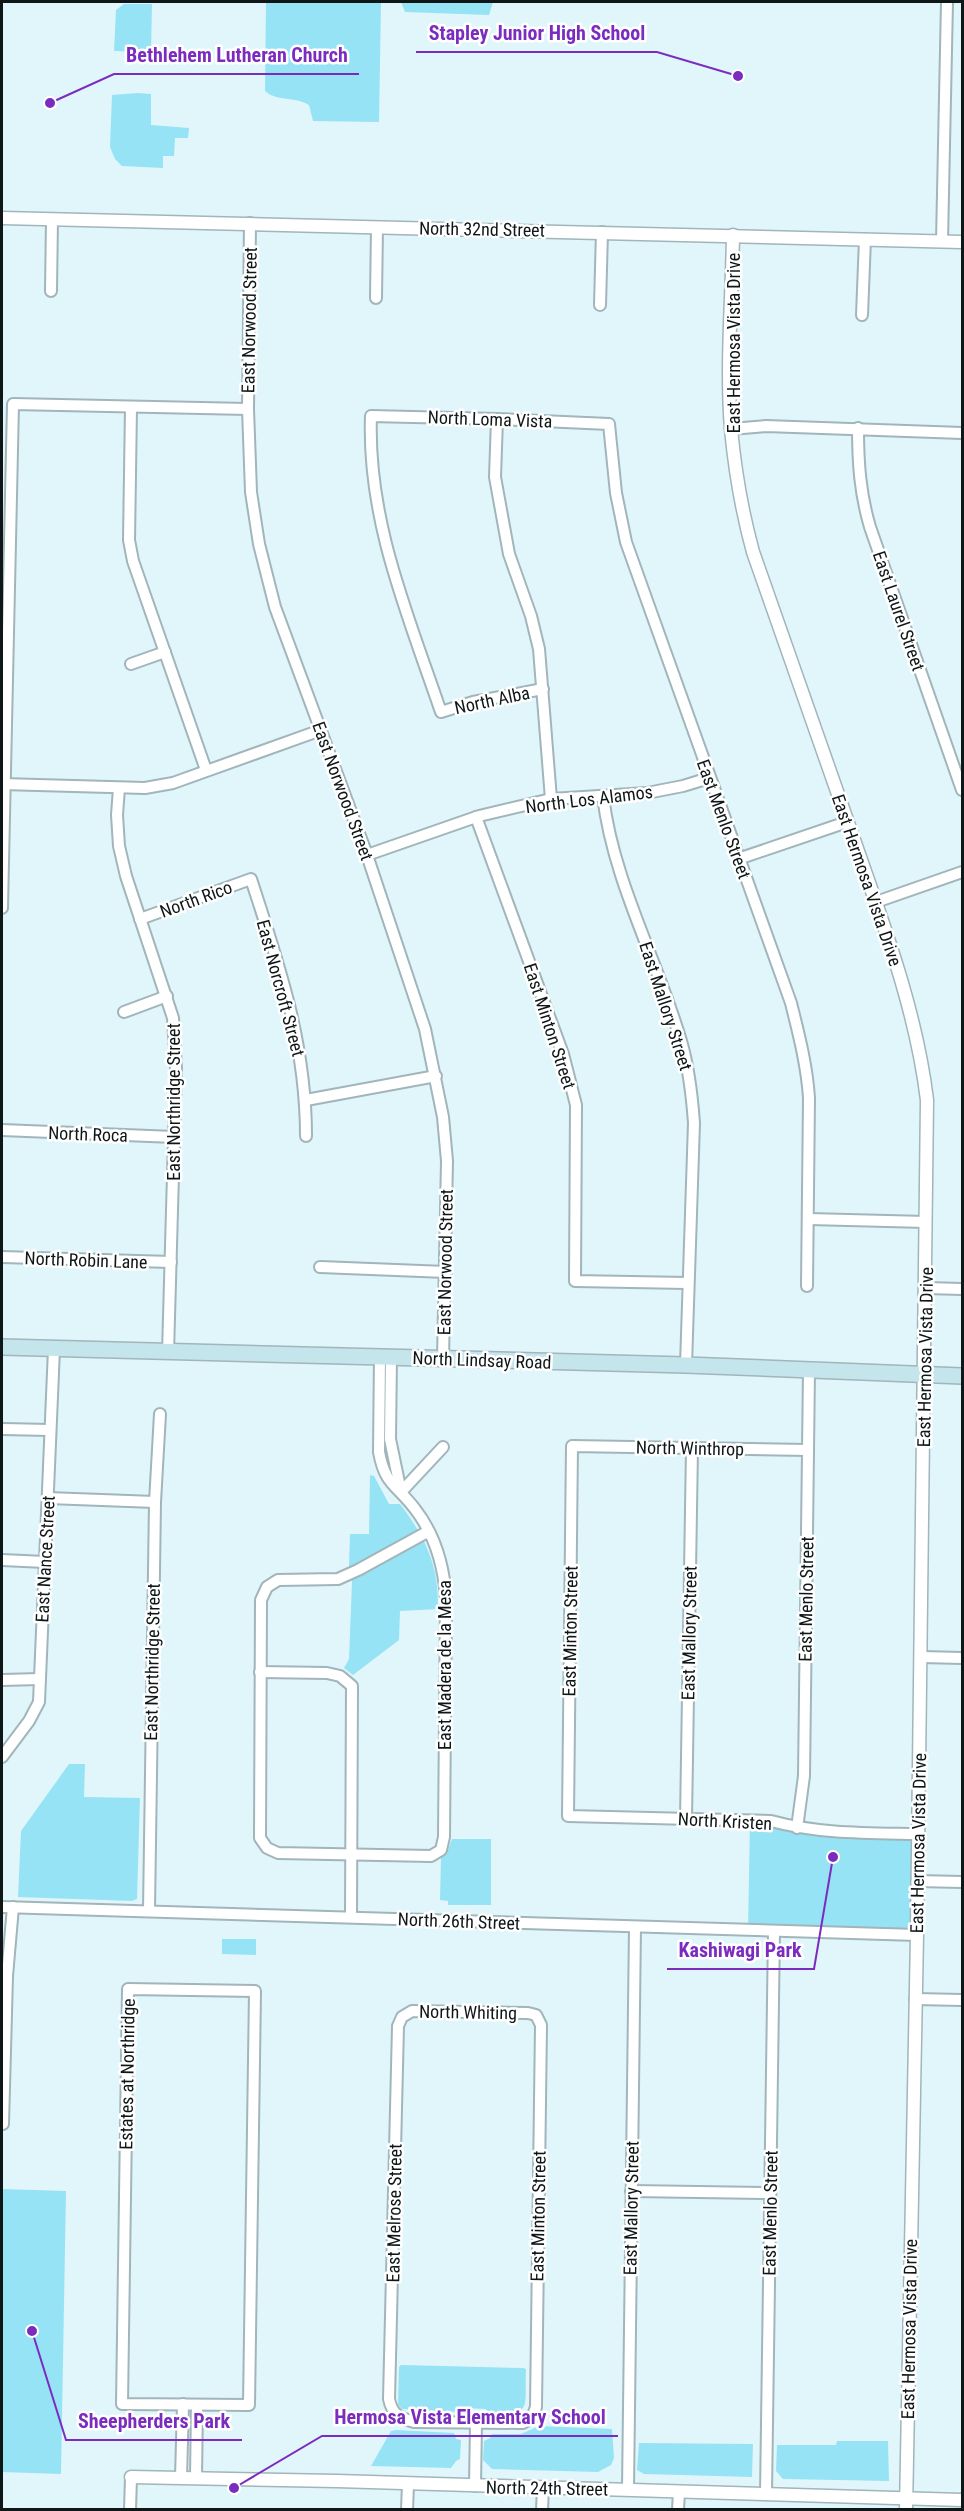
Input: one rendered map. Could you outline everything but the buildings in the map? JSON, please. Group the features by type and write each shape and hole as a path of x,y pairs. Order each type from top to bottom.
{"main road":[{"name":"North Lindsay Road","path":"2,1347 686,1365 963,1376"}],"street":[{"path":"942,241 947,2"},
{"name":"North 32nd Street","path":"2,218 963,242"},
{"path":"51,291 52,219"},
{"name":"East Norwood Street","path":"250,223 248,409 250,492 259,544 275,607 367,855 425,1029 436,1076 447,1161 443,1359"},
{"path":"376,298 377,227"},
{"path":"600,305 602,232"},
{"name":"East Hermosa Vista Drive","path":"733,235 731,429 742,513 753,552 876,902 913,1018 922,1055 927,1100 917,1935 906,2504"},
{"path":"862,315 865,239"},
{"path":"2,908 13,404 248,409"},
{"path":"131,407 129,540 133,561 206,770"},
{"name":"North Loma Vista","path":"441,712 388,556 375,499 369,450 371,416 497,418 609,424"},
{"path":"497,418 495,477 509,554 531,616 539,649 551,799"},
{"name":"East Menlo Street","path":"609,424 616,493 626,542 791,1003 803,1052 809,1098 807,1286"},
{"path":"731,429 766,426 963,433"},
{"name":"East Laurel Street","path":"858,428 858,470 861,494 870,527 963,790"},
{"path":"131,664 165,652"},
{"name":"North Alba","path":"441,712 473,702 543,690"},
{"path":"3,784 145,788 172,783 321,730"},
{"name":"North Los Alamos","path":"367,855 476,817 551,799 656,791 709,778"},
{"name":"East Northridge Street","path":"119,788 117,815 119,846 150,953 167,996 173,1018 176,1044 168,1353"},
{"name":"East Mallory Street","path":"603,796 612,843 681,1041 691,1087 694,1123 686,1365"},
{"name":"East Minton Street","path":"476,817 563,1054 576,1105 574,1281 687,1283"},
{"path":"738,859 848,822"},
{"path":"876,902 963,872"},
{"name":"North Rico","path":"140,919 251,879"},
{"name":"East Norcroft Street","path":"251,879 281,973 298,1039 306,1100 306,1136"},
{"path":"124,1012 167,996"},
{"path":"306,1100 436,1076"},
{"name":"North Roca","path":"2,1130 174,1137"},
{"path":"809,1219 927,1222"},
{"name":"North Robin Lane","path":"2,1257 171,1262"},
{"path":"320,1267 446,1272"},
{"path":"926,1288 963,1289"},
{"name":"East Nance Street","path":"2,1757 39,1702 54,1349"},
{"name":"East Madera de la Mesa","path":"351,1854 431,1856 441,1850 444,1837 446,1599 444,1574 439,1552 429,1531 417,1510 401,1492 391,1454 386,1357"},
{"name":"East Menlo Street","path":"797,1828 804,1776 809,1370"},
{"name":"East Northridge Street","path":"149,1910 155,1502 160,1414"},
{"path":"2,1429 50,1430"},
{"name":"East Minton Street","path":"568,1816 572,1446"},
{"name":"North Winthrop","path":"572,1446 808,1450"},
{"path":"401,1492 443,1447"},
{"name":"East Mallory Street","path":"686,1819 692,1448"},
{"path":"48,1498 155,1502"},
{"path":"351,1854 278,1853 267,1848 260,1838 261,1600 267,1587 278,1580 338,1579 429,1531"},
{"path":"2,1560 45,1562"},
{"path":"921,1657 963,1658"},
{"path":"260,1672 327,1673 340,1676 352,1686 351,1917"},
{"path":"2,1680 40,1679"},
{"name":"North Kristen","path":"568,1816 771,1821 797,1828 855,1833 917,1834"},
{"path":"917,1881 963,1882"},
{"name":"North 26th Street","path":"2,1906 917,1935"},
{"path":"2,2123 7,1976 14,1907"},
{"name":"East Mallory Street","path":"628,2489 635,1927"},
{"name":"East Menlo Street","path":"766,2494 774,1932"},
{"name":"Estates at Northridge","path":"128,1989 255,1991 249,2405 197,2405 122,2404 128,1989"},
{"path":"915,1999 963,2000"},
{"name":"North Whiting","path":"402,2017 412,2011 536,2015"},
{"name":"East Minton Street","path":"476,2423 523,2423 532,2418 536,2407 541,2025 536,2015"},
{"name":"East Melrose Street","path":"402,2017 398,2026 389,2399 391,2410 400,2418 414,2422 476,2423"},
{"path":"631,2191 770,2193"},
{"path":"181,2478 183,2404"},
{"path":"196,2478 197,2405"},
{"path":"475,2486 476,2423"},
{"path":"182,2435 197,2435"},
{"path":"130,2510 131,2477"},
{"name":"North 24th Street","path":"131,2477 628,2489 766,2494 906,2504 963,2500"},
{"path":"407,2510 408,2484"},
{"path":"542,2510 543,2487"},
{"path":"678,2510 679,2491"}],"shaded area":[{"path":"266,2 381,2 379,122 313,121 309,105 275,97 265,91"},
{"path":"401,2 493,2 489,15 405,12"},
{"path":"124,4 152,4 151,52 114,51 116,10"},
{"path":"151,94 151,125 189,128 188,138 175,138 174,156 163,156 163,168 122,166 115,159 110,147 112,95"},
{"path":"370,1475 374,1476 389,1504 400,1504 424,1541 436,1579 438,1609 400,1611 399,1640 353,1675 344,1668 349,1659 352,1582 349,1565 350,1534 369,1534"},
{"path":"69,1764 85,1764 84,1797 140,1798 137,1899 132,1901 18,1897 21,1831"},
{"path":"750,1820 917,1834 917,1935 748,1930"},
{"path":"452,1839 491,1839 491,1905 448,1905 448,1901 440,1900 441,1857 448,1850"},
{"path":"222,1939 256,1939 256,1955 222,1954"},
{"path":"2,2189 66,2191 61,2474 2,2472"},
{"path":"401,2365 526,2369 524,2407 520,2411 503,2413 488,2413 486,2409 463,2408 459,2412 402,2409 398,2405 399,2367"},
{"path":"539,2426 612,2429 614,2458 611,2465 598,2472 492,2469 483,2460 484,2441 492,2434 521,2434"},
{"path":"391,2431 454,2433 456,2439 461,2440 460,2459 451,2468 371,2466"},
{"path":"837,2441 888,2441 889,2481 783,2479 776,2471 777,2445 836,2445"},
{"path":"639,2443 753,2444 752,2477 644,2474 637,2470"}],"place":[{"name":"Stapley Junior High School","path":"738,76"},
{"name":"Bethlehem Lutheran Church","path":"50,103"},
{"name":"Kashiwagi Park","path":"833,1857"},
{"name":"Sheepherders Park","path":"32,2331"},
{"name":"Hermosa Vista Elementary School","path":"234,2488"}]}
